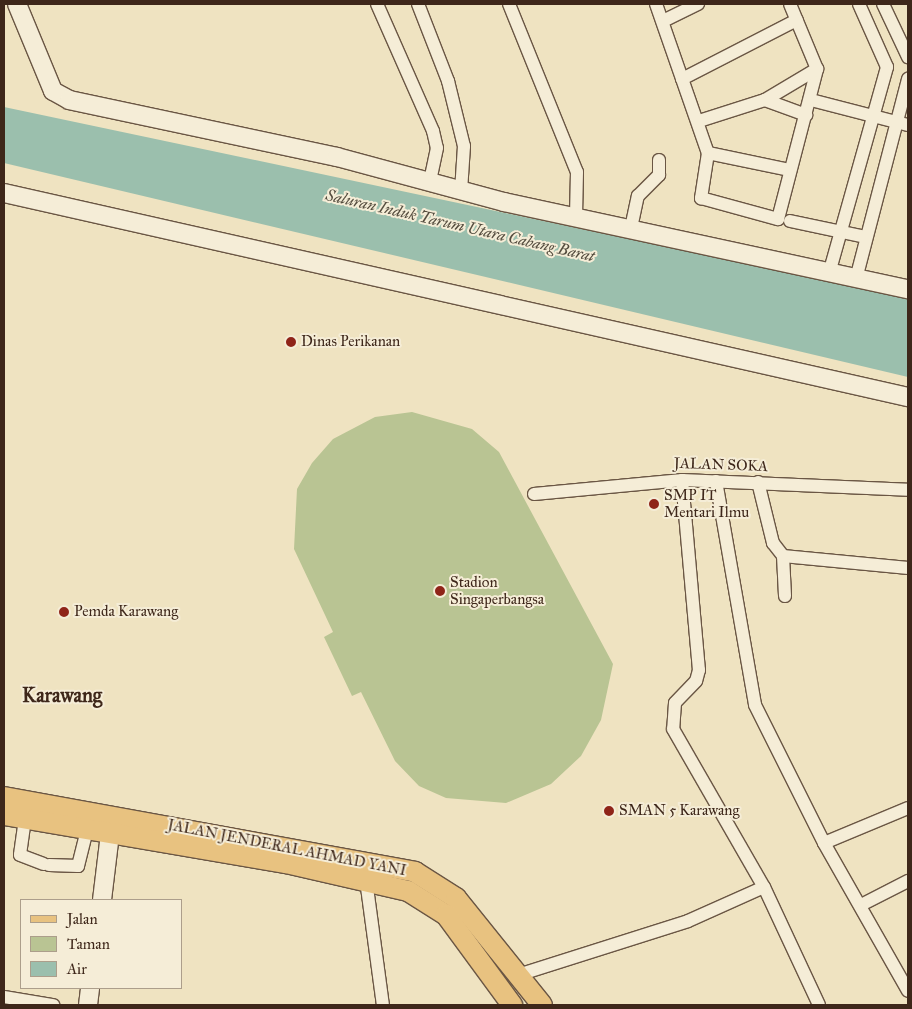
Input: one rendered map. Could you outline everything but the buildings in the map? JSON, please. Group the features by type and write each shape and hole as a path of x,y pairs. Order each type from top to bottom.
{"main road":[{"name":"JALAN JENDERAL AHMAD YANI","path":"4,797 110,834 366,880 408,891 446,915 512,1005"},
{"name":"JALAN JENDERAL AHMAD YANI","path":"4,815 25,819 75,822 415,872 456,898 542,1005"}],"street":[{"path":"17,4 53,91 60,97 430,182 461,191 576,217 857,275 908,289"},
{"path":"377,4 433,131 437,148 430,182"},
{"path":"418,4 448,81 464,146 461,191"},
{"path":"509,4 577,172 576,217"},
{"path":"656,4 699,121 708,153 701,198 778,219 790,170 811,100 817,69 790,4"},
{"path":"663,22 698,4"},
{"path":"830,270 842,233 872,115 887,67 859,4"},
{"path":"883,4 908,58"},
{"path":"682,79 797,20"},
{"path":"699,121 765,100 817,69"},
{"path":"857,275 866,237 904,124 908,79"},
{"path":"765,100 806,115"},
{"path":"811,100 904,124"},
{"path":"708,153 790,170"},
{"path":"631,228 638,196 659,175 658,160"},
{"path":"4,193 908,397"},
{"path":"790,221 866,237"},
{"path":"682,480 699,670 696,681 675,703 673,729 764,887 819,1005"},
{"name":"JALAN SOKA","path":"534,494 682,480 908,490"},
{"path":"716,481 750,692 824,843 861,905 908,991"},
{"path":"758,482 773,544 783,556 785,596"},
{"path":"783,556 908,568"},
{"path":"824,843 908,808"},
{"path":"25,819 20,855 46,864 79,865 75,822"},
{"path":"102,899 110,834"},
{"path":"366,880 383,1005"},
{"path":"861,905 908,881"},
{"path":"518,975 688,921 764,887"},
{"path":"88,1005 90,989"},
{"path":"4,997 53,1005"}],"green space":[{"name":"Stadion Singaperbangsa","path":"412,412 472,429 499,452 613,664 601,720 581,756 551,784 506,803 446,798 419,786 395,761 361,692 352,696 324,637 333,632 294,549 297,489 312,463 333,439 375,417"}],"water":[{"name":"Saluran Induk Tarum Utara Cabang Barat","path":"4,107 908,298 908,377 4,163"}],"place":[{"name":"Dinas Perikanan","path":"291,342"},
{"name":"SMP IT Mentari Ilmu","path":"654,504"},
{"name":"Stadion Singaperbangsa","path":"440,591"},
{"name":"Pemda Karawang","path":"64,612"},
{"name":"SMAN 5 Karawang","path":"609,811"}],"district":[{"name":"Karawang","path":"62,695"}]}
